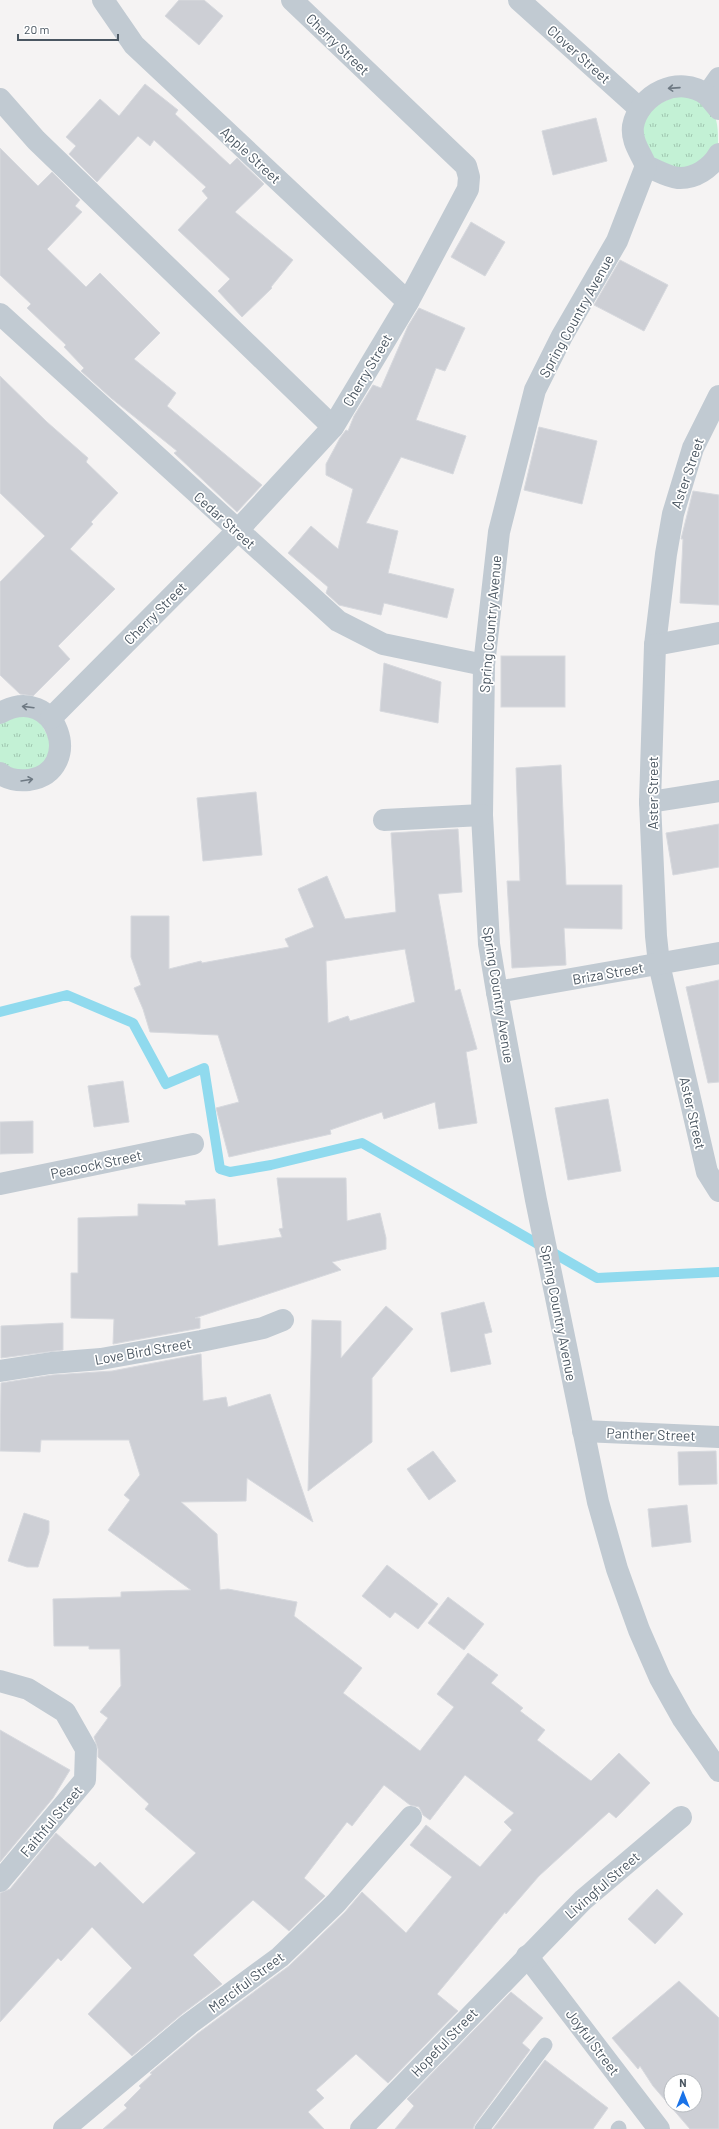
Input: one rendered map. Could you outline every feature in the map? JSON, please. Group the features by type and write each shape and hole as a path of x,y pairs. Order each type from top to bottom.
{"street":[{"name":"Apple Street","path":"103,0 134,45 408,302"},
{"name":"Cherry Street","path":"51,718 238,531 333,427 408,302 468,189 469,177 466,166 292,0"},
{"name":"Clover Street","path":"519,0 640,109"},
{"path":"715,94 689,87 670,87 653,95 640,109 633,127 635,146 646,166 678,178 698,174 717,162"},
{"path":"0,99 36,140 333,427"},
{"name":"Spring Country Avenue","path":"646,166 617,242 562,336 535,390 499,532 484,665 482,814 489,944 497,992 534,1192 598,1502 616,1568 639,1630 660,1678 683,1719 719,1771"},
{"name":"Cedar Street","path":"0,314 338,622 383,644 484,665"},
{"name":"Aster Street","path":"719,396 693,448 672,514 655,645 650,802 656,936 659,964 707,1172 719,1191"},
{"path":"655,645 719,633"},
{"path":"0,712 18,706 36,708 51,718 60,734 60,752 52,768 37,779 19,781 0,773"},
{"path":"650,802 719,791"},
{"path":"384,820 482,814"},
{"name":"Briza Street","path":"497,992 719,953"},
{"name":"Peacock Street","path":"0,1184 193,1144"},
{"name":"Love Bird Street","path":"0,1371 108,1358 263,1328 283,1320"},
{"name":"Panther Street","path":"583,1431 719,1437"},
{"name":"Faithful Street","path":"0,1681 28,1688 65,1712 86,1749 85,1780 0,1881"},
{"name":"Merciful Street","path":"64,2129 189,2024 280,1957 336,1903 411,1817"},
{"name":"Livingful Street","path":"527,1956 583,1900 681,1817"},
{"name":"Hopeful Street","path":"361,2129 527,1956"},
{"name":"Joyful Street","path":"527,1956 659,2129"}],"lane":[{"path":"482,2129 545,2045"}],"green space":[{"path":"689,91 704,102 713,112 716,118 718,145 695,170 661,169 639,144 643,110"},
{"path":"36,713 56,753 34,775 0,765 0,721"}],"building":[{"path":"179,0 204,0 223,16 199,45 165,16"},
{"path":"145,84 178,110 175,114 230,165 237,158 264,184 235,212 293,260 271,287 272,288 242,317 218,291 230,279 178,230 208,198 202,191 206,187 154,140 150,146 138,136 97,182 69,154 76,146 66,137 100,99 119,116"},
{"path":"596,118 607,161 553,175 542,131"},
{"path":"0,148 38,186 52,172 80,200 75,206 82,212 47,249 86,287 100,273 160,333 134,359 176,393 167,406 262,485 237,512 174,453 177,451 111,398 81,371 84,368 64,347 66,345 27,308 31,304 0,275"},
{"path":"471,222 505,242 485,276 451,257"},
{"path":"620,260 668,285 644,331 594,305"},
{"path":"419,308 465,328 445,371 436,368 416,420 466,436 453,474 401,457 366,523 398,531 388,573 454,589 447,618 384,603 381,615 339,605 326,593 328,587 288,553 311,526 338,549 353,489 326,475 326,464 340,438 346,430 348,431 354,416 373,385 381,388 408,326"},
{"path":"0,376 47,422 88,458 86,462 118,493 91,522 93,524 70,549 115,589 58,646 70,659 33,696 20,694 0,675 0,582 45,536 0,493"},
{"path":"539,427 597,441 582,504 524,490"},
{"path":"693,491 719,495 719,605 680,603 683,539 681,539"},
{"path":"501,656 565,656 565,707 501,707"},
{"path":"384,663 441,682 438,723 380,711"},
{"path":"561,765 566,885 622,885 622,929 564,928 566,965 512,968 507,881 520,881 516,768"},
{"path":"256,792 262,855 203,861 197,798"},
{"path":"719,824 719,867 673,875 666,833"},
{"path":"458,829 462,892 438,894 455,991 460,989 477,1049 466,1052 477,1123 439,1129 435,1102 384,1119 382,1112 330,1130 331,1134 229,1157 216,1108 239,1102 218,1035 150,1032 143,1009 134,988 141,985 131,957 131,916 169,916 169,969 201,961 202,963 289,947 285,939 314,927 298,889 327,876 345,919 396,912 391,833","holes":["405,949 415,1002 350,1021 348,1016 328,1023 326,961"]},
{"path":"719,980 719,1082 708,1083 686,987"},
{"path":"123,1081 129,1122 94,1127 88,1086"},
{"path":"608,1099 621,1171 568,1180 555,1108"},
{"path":"33,1121 33,1153 0,1154 0,1122"},
{"path":"277,1178 346,1178 347,1221 380,1213 386,1238 386,1249 332,1262 341,1270 195,1318 200,1318 200,1328 113,1344 114,1319 71,1318 71,1273 78,1273 78,1218 138,1216 138,1204 186,1205 185,1201 215,1199 218,1246 282,1237 279,1229 283,1228"},
{"path":"484,1302 492,1332 484,1334 491,1364 451,1372 441,1313"},
{"path":"386,1306 413,1329 372,1378 372,1442 308,1491 312,1320 341,1321 341,1358"},
{"path":"63,1323 63,1350 1,1358 1,1326"},
{"path":"201,1354 203,1401 226,1397 228,1407 270,1394 313,1522 247,1478 246,1501 181,1502 217,1534 220,1590 228,1589 297,1602 294,1616 362,1668 343,1693 420,1751 454,1707 437,1694 468,1653 498,1675 491,1683 523,1708 520,1711 545,1730 537,1740 591,1781 619,1753 650,1783 616,1818 609,1812 539,1876 506,1914 505,1912 437,1994 458,2011 388,2083 356,2054 316,2090 324,2098 308,2112 324,2129 103,2129 127,2108 124,2105 141,2088 139,2086 152,2074 150,2073 197,2034 289,1966 345,1912 362,1892 406,1933 452,1877 410,1845 426,1825 480,1867 512,1830 504,1822 514,1813 465,1775 430,1820 423,1815 419,1807 410,1805 384,1785 352,1826 347,1822 304,1878 325,1896 289,1931 253,1900 193,1955 222,1984 182,2014 132,2056 88,2014 132,1968 92,1927 61,1961 58,1958 0,2022 0,1893 10,1889 56,1833 95,1867 100,1862 143,1904 196,1853 145,1809 149,1804 98,1757 98,1749 94,1737 108,1718 100,1712 121,1686 120,1649 89,1649 89,1646 54,1646 53,1599 121,1597 121,1592 191,1590 108,1530 130,1500 124,1495 140,1475 129,1440 41,1440 40,1452 0,1451 1,1383 52,1375 112,1371"},
{"path":"433,1451 456,1481 429,1500 407,1469"},
{"path":"716,1451 717,1484 679,1485 678,1452"},
{"path":"687,1505 691,1542 652,1547 648,1509"},
{"path":"24,1513 49,1521 49,1532 38,1567 27,1567 8,1561"},
{"path":"387,1565 438,1604 418,1629 395,1612 390,1618 362,1596"},
{"path":"448,1597 484,1624 464,1650 428,1623"},
{"path":"0,1730 70,1770 53,1798 0,1862"},
{"path":"657,1889 683,1914 655,1944 628,1919"},
{"path":"679,1981 719,2018 719,2129 690,2129 676,2113 703,2113 703,2073 663,2073 663,2098 653,2086 640,2066 638,2069 612,2038"},
{"path":"511,1992 543,2018 522,2043 530,2050 475,2124 473,2129 395,2129 414,2106 407,2099"},
{"path":"545,2060 608,2108 593,2129 493,2129"}],"waterway":[{"path":"0,1012 67,995 133,1023 166,1084 204,1068 220,1169 230,1172 271,1165 362,1143 597,1278 719,1272"}]}
